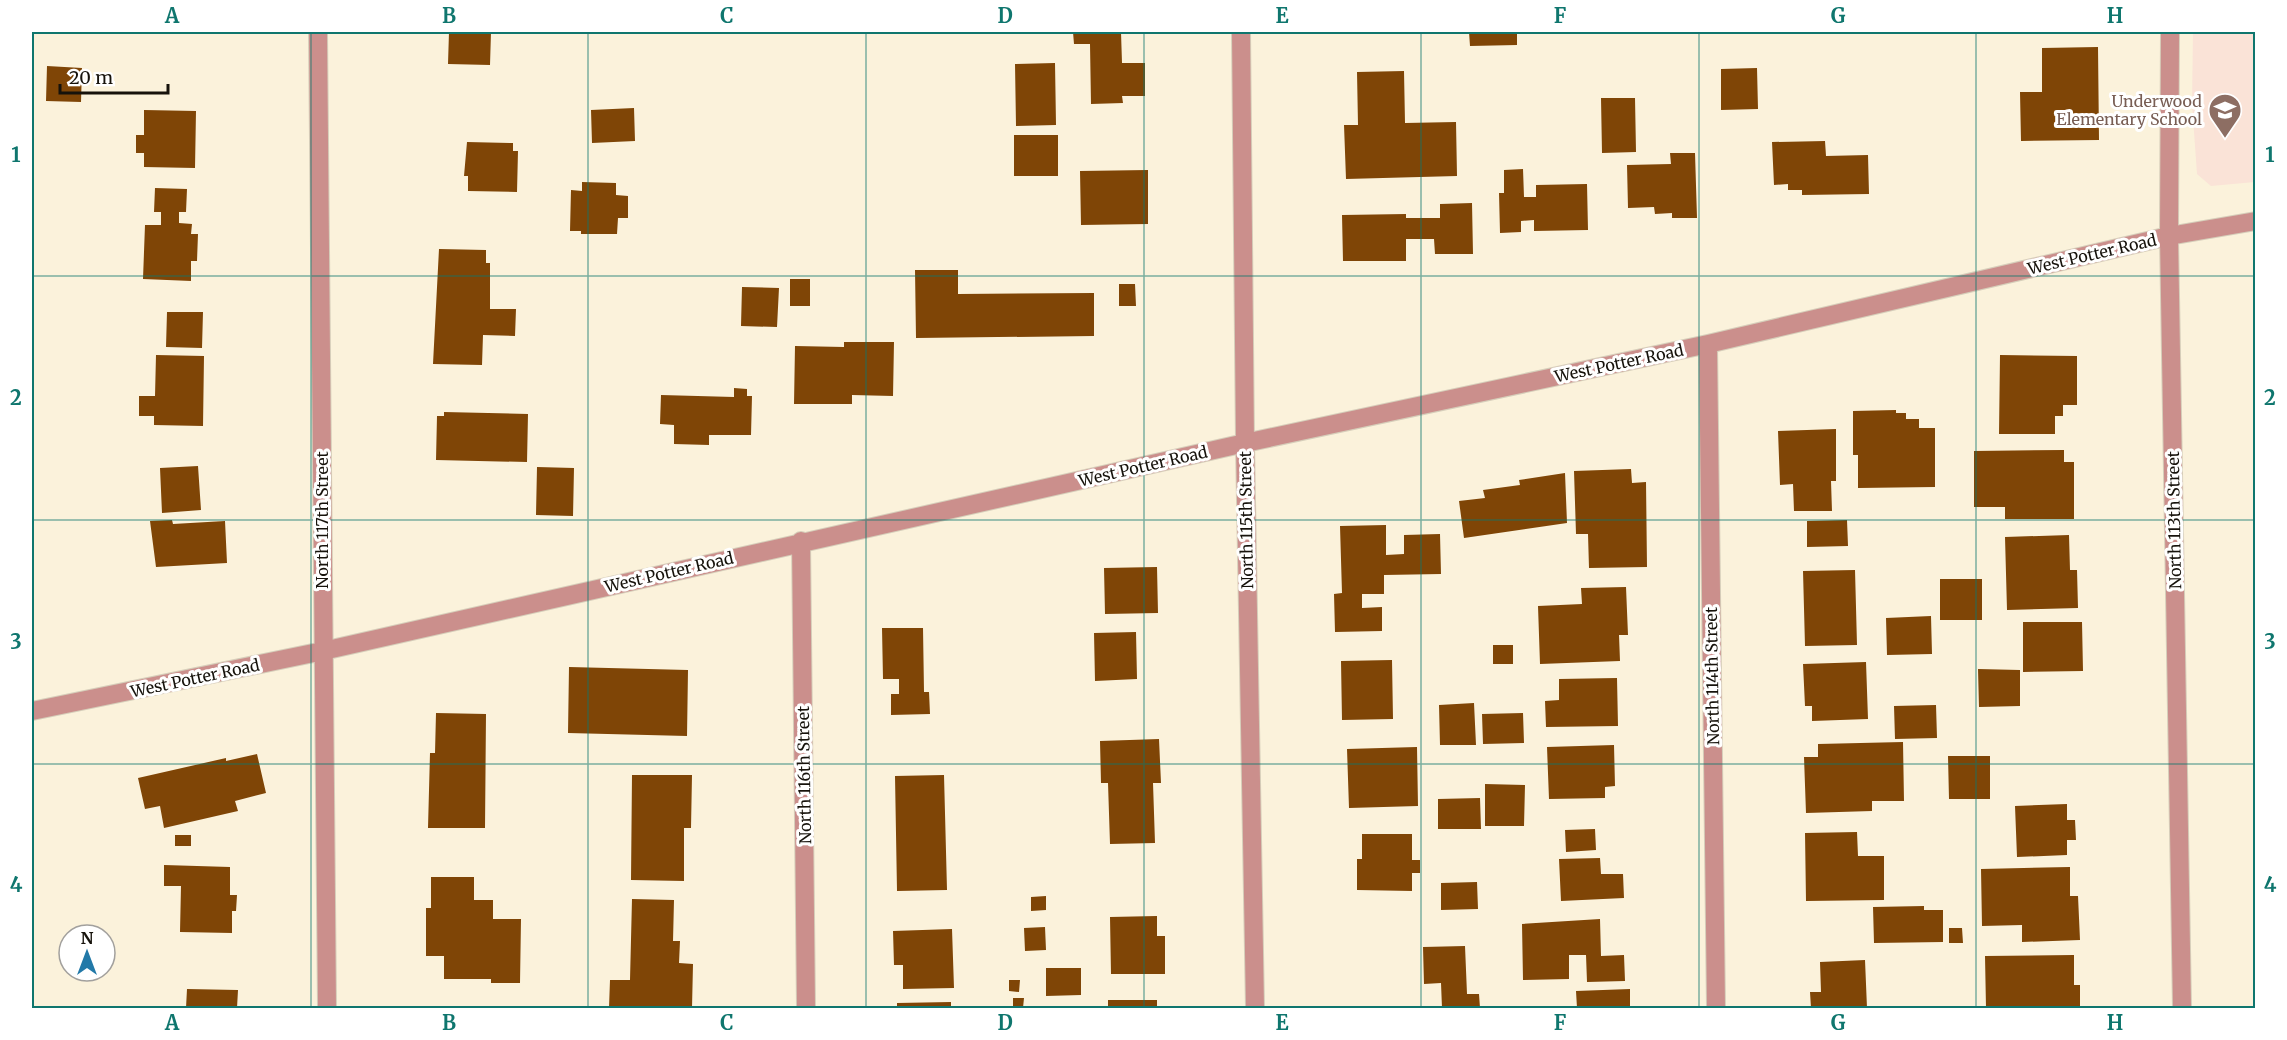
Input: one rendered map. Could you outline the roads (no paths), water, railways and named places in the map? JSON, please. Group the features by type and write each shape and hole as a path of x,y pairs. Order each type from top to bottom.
{"street":[{"name":"North 117th Street","path":"318,32 327,1008"},
{"name":"North 115th Street","path":"1241,32 1245,443 1255,1008"},
{"name":"North 113th Street","path":"2170,32 2169,236 2182,1008"},
{"name":"West Potter Road","path":"32,711 323,651 1245,443 1708,344 2169,236 2256,221"},
{"name":"North 114th Street","path":"1708,344 1716,1008"},
{"name":"North 116th Street","path":"801,542 806,1008"}],"place":[{"name":"Underwood Elementary School","path":"2225,139"}]}
